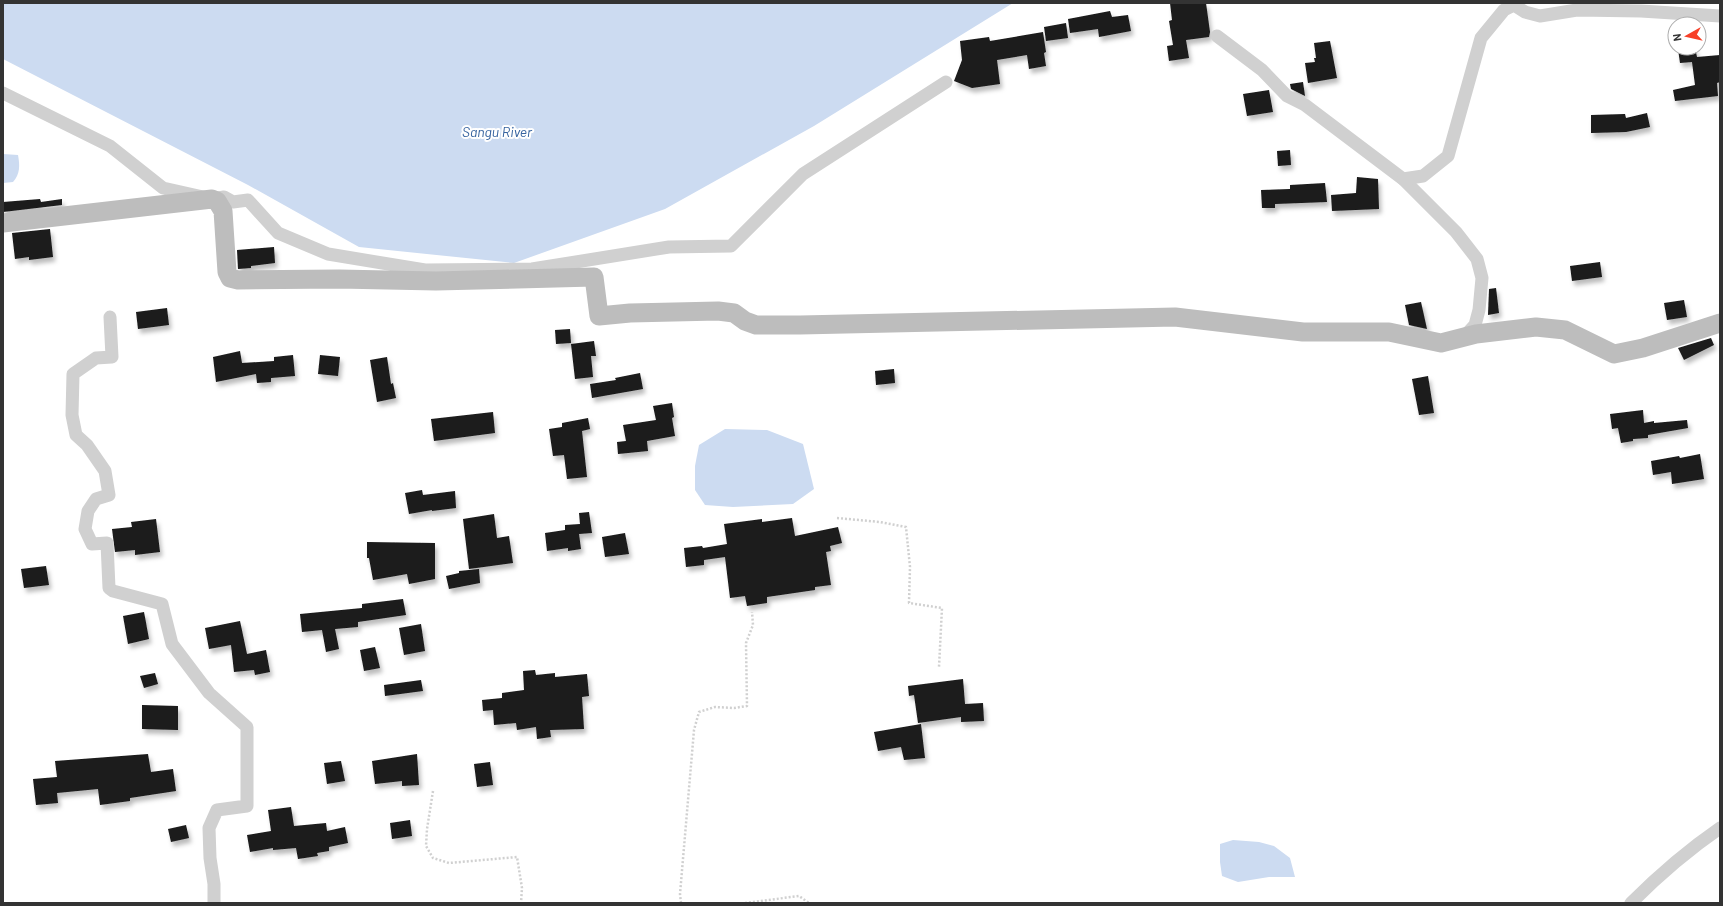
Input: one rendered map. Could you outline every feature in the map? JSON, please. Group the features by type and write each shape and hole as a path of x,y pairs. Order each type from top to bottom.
{"main road":[{"path":"3,223 212,199 217,202 223,211 227,272 230,278 238,280 339,279 436,281 594,277 599,316 630,313 718,311 734,313 756,325 1175,317 1303,332 1389,332 1441,343 1476,334 1536,327 1565,330 1614,354 1643,348 1720,323"}],"street":[{"path":"1403,179 1423,176 1448,156 1481,38 1504,10 1514,4 1525,12 1540,16 1577,10 1641,11 1720,16"},
{"path":"1217,36 1262,70 1287,96 1305,105 1403,179 1456,232 1477,259 1482,278 1479,310 1475,325 1463,338"},
{"path":"3,93 110,146 163,188 212,199 224,197 233,202 248,200 278,233 328,254 425,270 532,269 669,248 731,246 803,174 946,82"},
{"path":"110,317 112,357 96,358 73,374 72,415 76,434 88,445 105,471 109,495 96,499 88,511 85,529 92,544 107,543 109,588 113,592 162,604 172,644 209,693 247,727 247,806 217,810 209,828 210,858 214,884 214,903"},
{"path":"1632,903 1654,880 1693,846 1720,828"}],"path":[{"path":"837,518 906,527 910,567 908,603 942,608 939,667"},
{"path":"681,903 680,894 694,730 699,712 715,707 734,708 747,706 746,643 753,625 752,612"},
{"path":"433,791 426,846 433,858 449,863 517,857 522,888 521,903"},
{"path":"745,903 799,896 809,903"}],"water":[{"name":"Sangu River","path":"3,3 1013,3 814,126 665,209 514,263 359,247 248,185 3,59"},
{"path":"3,154 18,155 19,170 13,182 3,183"},
{"path":"725,429 767,430 803,444 814,489 793,504 733,507 705,505 695,490 695,466 699,445"},
{"path":"1233,840 1259,842 1274,846 1290,858 1295,877 1269,877 1238,882 1222,876 1220,844"}],"building":[{"path":"1170,3 1206,3 1210,32 1209,37 1186,40 1189,58 1169,61 1167,46 1173,45 1169,21 1172,20"},
{"path":"1110,11 1112,17 1128,15 1131,31 1099,37 1098,29 1070,33 1068,19"},
{"path":"1066,23 1068,38 1046,41 1044,27"},
{"path":"1043,32 1046,52 1044,53 1046,66 1029,69 1027,55 997,60 1000,84 972,88 954,81 962,60 960,41 989,37 990,41"},
{"path":"1330,41 1337,78 1308,83 1305,63 1315,62 1314,58 1316,58 1314,43"},
{"path":"1720,55 1720,82 1717,83 1718,96 1675,101 1673,90 1695,85 1692,62 1680,63 1679,56 1697,57"},
{"path":"1303,82 1305,96 1291,89 1290,84"},
{"path":"1269,90 1273,112 1247,116 1243,94"},
{"path":"1647,113 1650,127 1626,132 1591,133 1591,115 1625,114 1626,118"},
{"path":"1290,150 1291,165 1278,166 1277,151"},
{"path":"1357,177 1378,179 1379,209 1332,211 1331,195 1356,193"},
{"path":"1325,183 1327,202 1275,204 1275,208 1262,208 1261,190 1290,189 1290,185"},
{"path":"40,199 41,202 62,199 62,205 3,212 3,202"},
{"path":"50,229 53,257 29,260 29,257 15,259 12,233"},
{"path":"274,247 275,263 238,269 237,250"},
{"path":"1600,262 1602,277 1572,281 1570,266"},
{"path":"1496,288 1499,313 1488,315 1489,289"},
{"path":"1684,300 1687,317 1667,320 1664,303"},
{"path":"1421,302 1427,329 1409,325 1405,305"},
{"path":"167,308 169,325 138,329 136,312"},
{"path":"570,329 571,343 556,344 555,330"},
{"path":"1711,338 1714,345 1684,360 1678,348"},
{"path":"594,341 596,356 591,356 593,377 575,379 571,344"},
{"path":"240,351 242,363 274,361 274,357 293,355 295,376 271,378 271,382 257,383 256,374 216,382 213,357"},
{"path":"320,355 340,357 338,376 318,374"},
{"path":"387,357 391,384 393,383 396,398 377,402 370,360"},
{"path":"894,369 895,383 876,385 875,371"},
{"path":"640,373 643,389 592,398 590,384 616,380 615,378"},
{"path":"1428,376 1434,413 1419,415 1412,379"},
{"path":"672,403 674,417 672,418 675,436 647,441 648,451 618,454 617,442 626,441 623,425 656,420 653,406"},
{"path":"1643,410 1644,423 1654,421 1654,423 1687,420 1688,428 1648,435 1648,438 1633,439 1633,441 1621,443 1618,428 1612,429 1610,414"},
{"path":"493,412 495,433 434,441 431,419"},
{"path":"588,418 590,429 582,431 587,477 567,479 564,455 553,456 549,429 562,427 562,423"},
{"path":"1700,454 1704,479 1672,484 1671,472 1653,475 1651,461"},
{"path":"422,490 423,495 455,491 456,508 409,514 405,493"},
{"path":"589,512 592,533 579,534 581,549 568,551 568,548 547,551 545,533 565,530 565,525 580,524 579,513"},
{"path":"494,514 497,538 509,536 513,563 469,569 463,519"},
{"path":"792,518 795,536 838,527 842,543 830,546 831,551 826,552 831,585 815,587 815,590 767,597 767,603 747,606 745,596 730,598 725,557 704,560 704,565 686,567 684,548 702,546 703,548 727,544 724,524 762,519 762,522"},
{"path":"156,519 160,552 135,555 135,550 115,552 112,529 132,527 131,522"},
{"path":"625,533 629,554 605,557 602,537"},
{"path":"367,542 435,543 435,579 409,584 407,574 373,580 369,558 367,558"},
{"path":"46,566 49,585 24,588 21,569"},
{"path":"479,569 480,583 449,589 446,576 459,573 459,571"},
{"path":"403,599 406,615 358,622 358,627 335,629 339,649 326,652 322,630 302,632 300,614 362,608 362,604"},
{"path":"144,612 149,639 128,644 123,616"},
{"path":"240,621 247,654 266,650 270,672 255,675 254,670 234,672 231,645 209,649 205,628"},
{"path":"421,624 425,651 404,655 399,628"},
{"path":"375,647 380,668 364,671 360,650"},
{"path":"535,670 536,675 555,673 555,677 587,674 589,696 582,697 584,729 550,730 551,737 537,739 536,727 517,730 516,723 494,725 493,710 483,711 482,700 502,698 502,693 524,690 523,671"},
{"path":"155,673 158,684 144,688 140,676"},
{"path":"963,679 965,704 983,703 984,721 961,722 961,717 918,723 914,695 909,696 908,686"},
{"path":"421,680 423,691 385,696 384,685"},
{"path":"142,705 178,706 178,730 142,729"},
{"path":"921,724 925,758 904,760 901,747 878,751 874,732"},
{"path":"148,754 151,772 173,769 176,791 130,798 130,801 100,805 98,789 57,793 58,803 36,805 33,779 57,777 55,761"},
{"path":"417,754 419,785 402,786 402,781 375,784 372,761"},
{"path":"341,761 345,781 327,784 324,763"},
{"path":"490,762 493,785 477,787 474,764"},
{"path":"291,807 294,826 326,823 327,831 345,827 348,843 329,847 329,851 317,853 318,856 298,859 296,848 273,850 273,848 250,852 247,835 271,831 268,810"},
{"path":"410,820 412,836 392,839 390,823"},
{"path":"186,825 189,838 171,842 168,829"}]}
